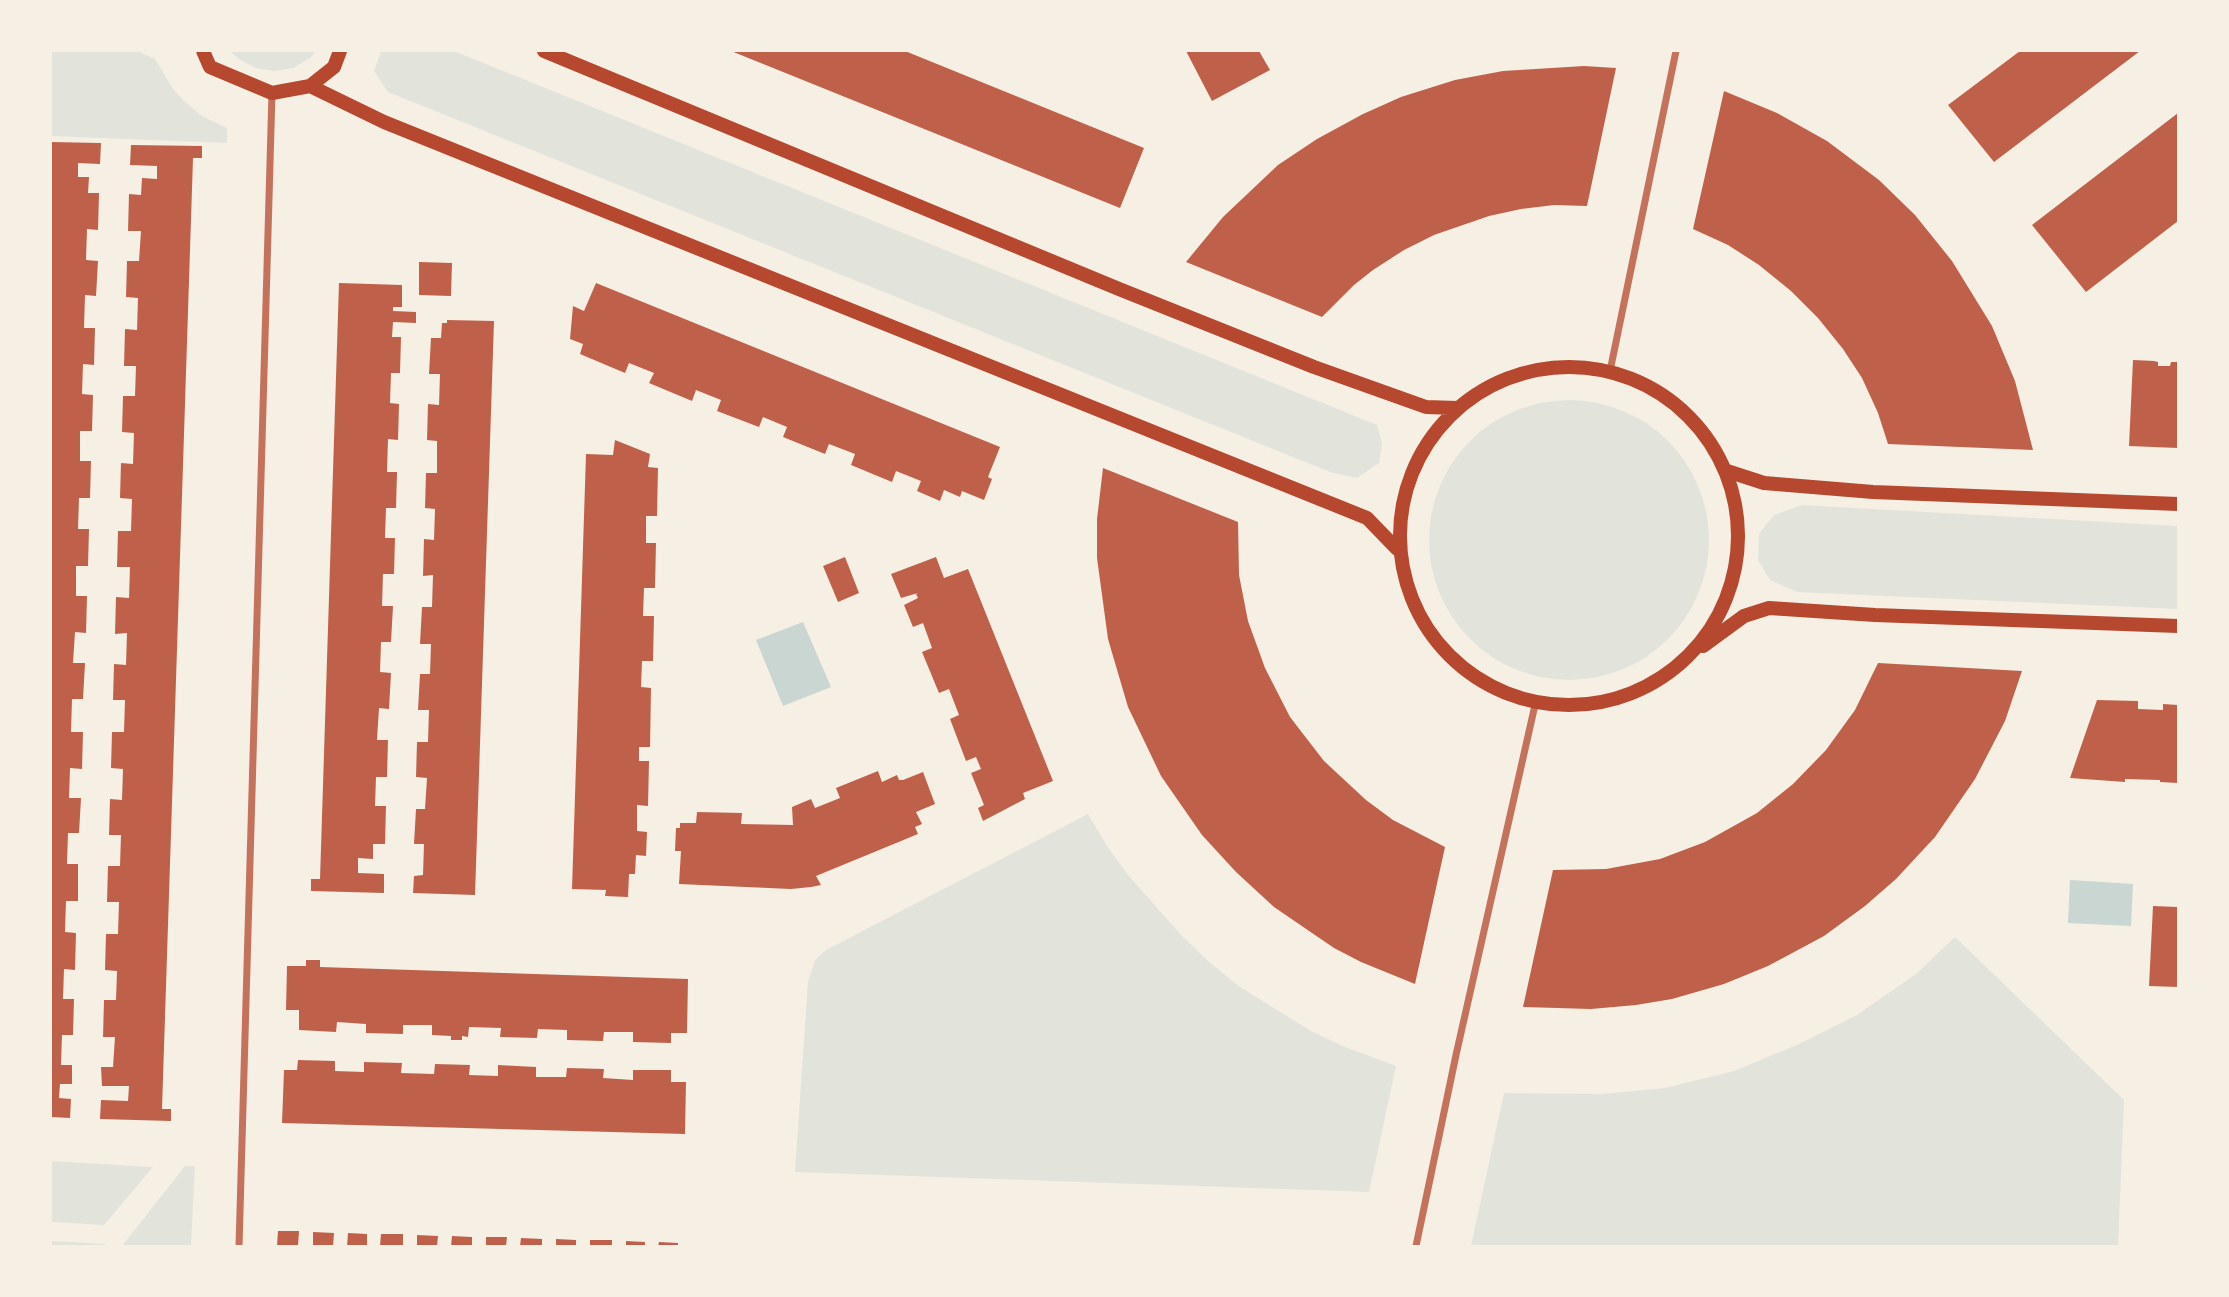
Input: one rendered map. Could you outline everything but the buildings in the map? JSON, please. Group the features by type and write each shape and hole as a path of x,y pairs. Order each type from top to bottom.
{"main road":[{"path":"203,51 210,67 272,93 310,86 334,67 340,51"},
{"path":"544,51 1314,367 1426,407 1457,408"},
{"path":"310,86 384,122 1367,518 1397,549"},
{"path":"1696,652 1730,597 1740,533 1727,471 1699,425 1658,391 1610,371 1556,366 1503,379 1457,408 1410,472 1397,549 1418,620 1467,676 1535,705 1622,699 1696,652 1744,615 1769,608 1875,615 2178,626"},
{"path":"1727,471 1764,483 1873,492 2178,504"}],"street":[{"path":"1610,371 1676,51"},
{"path":"239,1246 272,93"},
{"path":"1416,1246 1535,705"}],"shaded area":[{"path":"51,51 137,51 155,59 173,89 185,102 202,116 227,128 227,143 51,136"},
{"path":"230,51 316,51 293,68 273,71 256,68"},
{"path":"381,51 454,51 1377,425 1382,444 1379,463 1357,478 1330,472 388,92 374,71"},
{"path":"1569,400 1610,406 1647,424 1668,441 1685,462 1703,499 1709,540 1703,581 1685,618 1668,639 1647,656 1610,674 1569,680 1528,674 1491,656 1470,639 1453,618 1435,581 1429,540 1435,499 1453,462 1470,441 1491,424 1528,406"},
{"path":"1802,505 2178,526 2178,609 1797,592 1770,580 1758,560 1759,534 1774,515"},
{"path":"803,622 831,687 783,706 756,640"},
{"path":"1088,814 1128,875 1208,961 1240,987 1311,1031 1396,1066 1369,1192 795,1172 808,982 815,960 826,950"},
{"path":"2070,880 2133,884 2131,926 2068,923"},
{"path":"1955,937 2124,1100 2118,1246 1471,1246 1504,1093 1602,1094 1665,1088 1734,1071 1799,1044 1857,1015 1916,974"},
{"path":"51,1161 153,1167 104,1225 52,1222"},
{"path":"185,1166 195,1166 191,1246 122,1246"},
{"path":"51,1241 105,1244 51,1246"}]}
